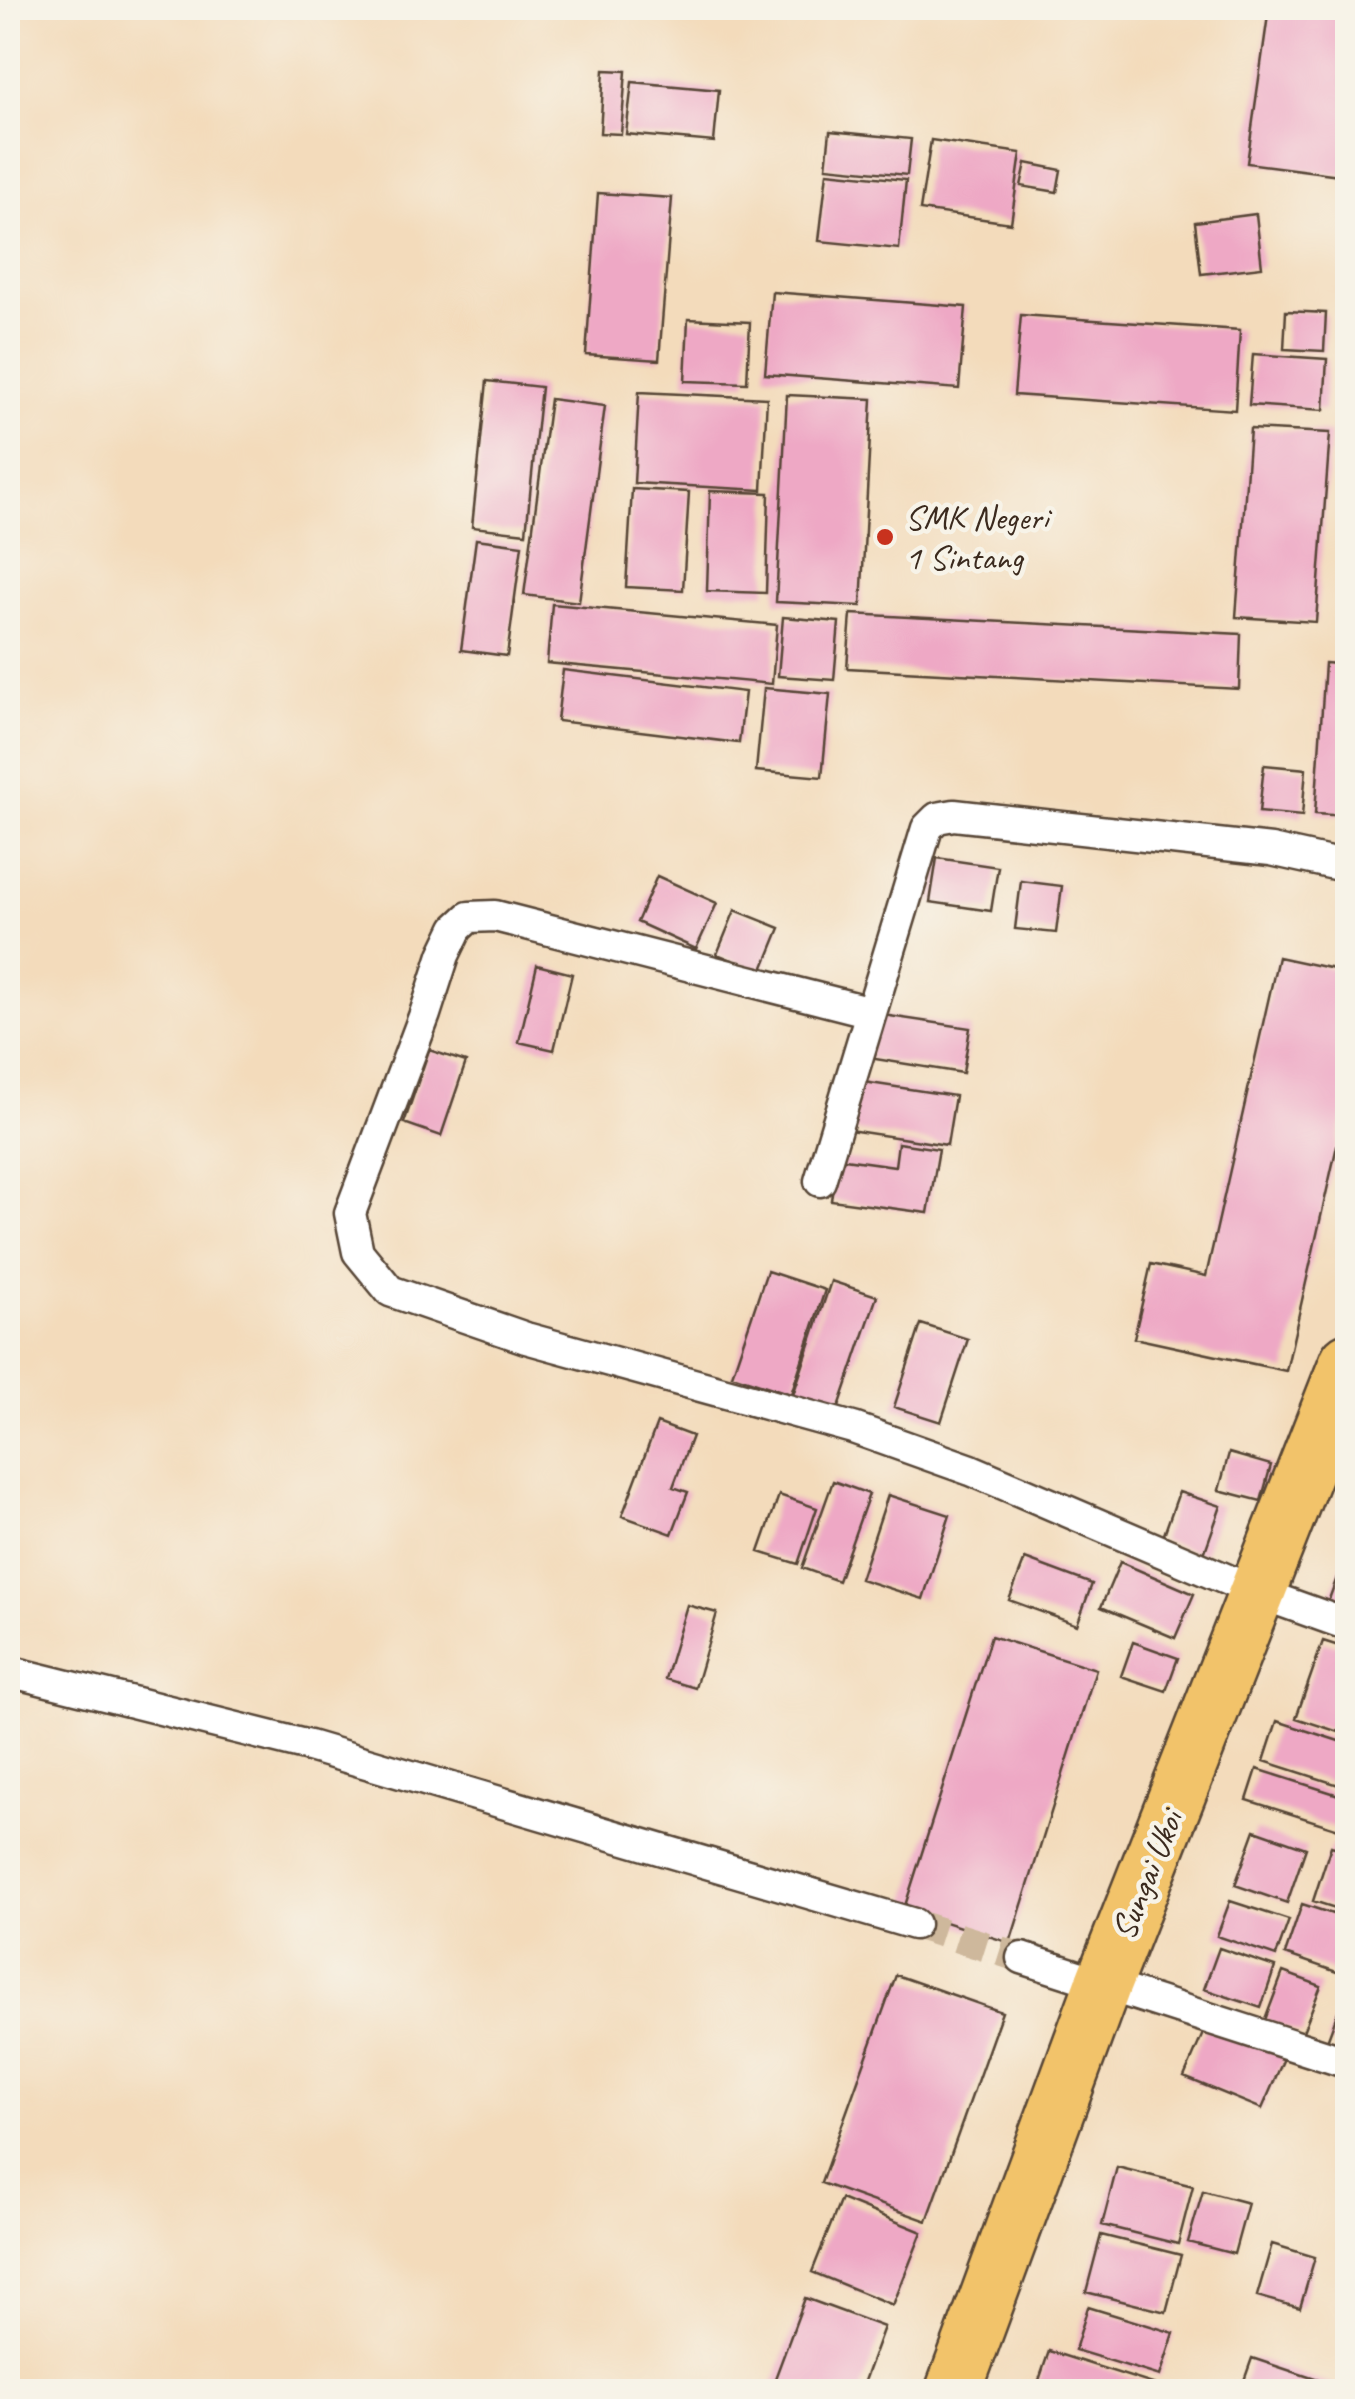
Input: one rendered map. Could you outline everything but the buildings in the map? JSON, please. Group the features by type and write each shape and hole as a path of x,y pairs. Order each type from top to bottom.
{"highway":[{"name":"Sungai Ukoi","path":"953,2392 1103,1984 1348,1360"}],"street":[{"path":"820,1181 927,828 937,818 954,816 1271,850 1348,866"},
{"path":"871,1012 495,916 469,917 457,928 444,954 350,1213 358,1252 390,1291 526,1338 852,1428 970,1470 1256,1592 1348,1625"},
{"path":"8,1671 309,1746 914,1924"},
{"path":"1022,1958 1348,2063"}],"tunnel":[{"path":"914,1924 1022,1958"}],"place":[{"name":"SMK Negeri 1 Sintang","path":"885,537"}]}
